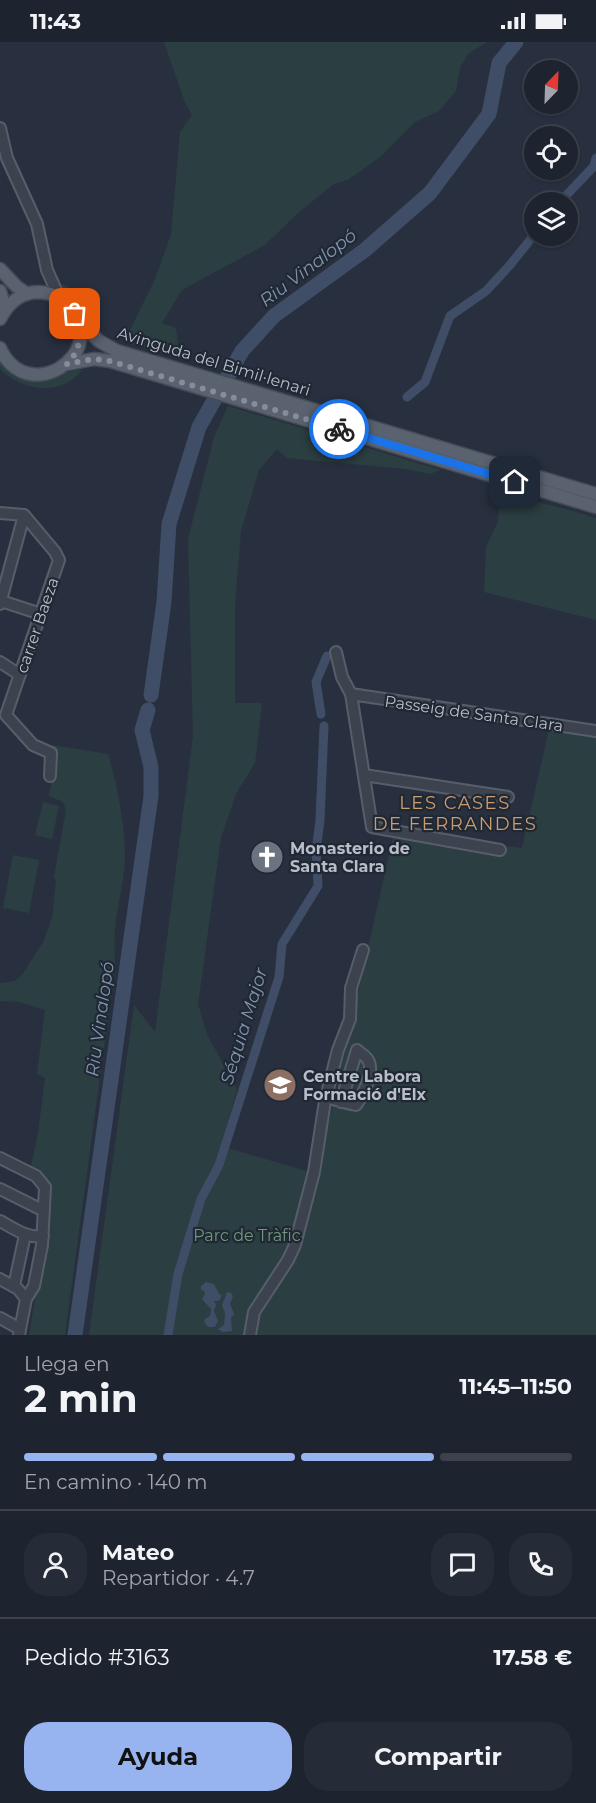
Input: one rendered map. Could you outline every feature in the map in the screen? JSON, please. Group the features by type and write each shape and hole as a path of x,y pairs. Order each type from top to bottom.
{"main road":[{"path":"0,268 16,286 32,293 59,297"},
{"path":"0,291 2,314"},
{"path":"2,314 15,300 32,293"},
{"name":"Avinguda del Bimil·lenari","path":"59,297 71,308 78,321 99,341 117,351 596,507"},
{"path":"1,352 13,366 31,374 50,373 67,364 75,354 80,341 78,321"},
{"name":"Avinguda del Bimil·lenari","path":"67,364 94,359 110,361 596,494"}],"street":[{"path":"0,128 7,158 38,224 47,270 59,297"},
{"path":"32,293 47,270"},
{"path":"0,513 24,515 0,603 40,614"},
{"name":"carrer Baeza","path":"24,515 59,560 20,675 3,711 33,745 51,753 50,776"},
{"path":"336,652 342,677 351,694 372,827 500,850"},
{"path":"0,662 20,675"},
{"name":"Passeig de Santa Clara","path":"351,694 596,731"},
{"path":"364,775 508,797"},
{"path":"250,1335 254,1312 288,1260 295,1245 314,1172 326,1097 338,1050 350,1019 351,988 363,950"},
{"path":"326,1097 341,1102 356,1105 363,1096 370,1069 368,1059 357,1050 341,1102"},
{"path":"0,1158 36,1176 45,1187 43,1236 34,1286 26,1299 20,1332 0,1318"},
{"path":"0,1189 44,1211"},
{"path":"0,1221 25,1234 43,1236"},
{"path":"14,1286 25,1234"},
{"path":"0,1279 22,1292 26,1299"}],"green space":[{"path":"164,42 487,42 468,54 460,68 456,91 439,111 415,122 380,157 348,180 334,184 298,213 265,245 182,290 162,323 176,328 180,358 124,342 155,279 171,234 180,132 192,115 184,100"},
{"path":"63,284 86,301 93,314 93,327 59,286"},
{"path":"0,361 19,375 40,380 82,370 74,379 64,384 42,388 19,382 9,376 0,369"},
{"name":"Parc de Tràfic","path":"228,406 441,470 430,474 405,469 287,458 277,449 259,470 241,531 235,606 235,703 262,703 255,763 236,794 221,838 198,1004 207,1034 237,1090 221,1146 317,1174 394,833 522,848 549,729 596,737 596,1335 89,1335 134,1005 155,1032 193,736 188,539 214,437"},
{"path":"500,493 596,518 596,620 484,592 486,547 498,521"},
{"path":"52,745 108,754 120,806 125,860 115,929 115,966 65,1335 29,1335 44,1244 46,1181 30,1170 38,1134 45,1078 37,1074 45,1010 19,1002 0,1001 0,983 15,981 22,975 43,942 52,918 56,880 54,877 66,810 63,802 49,796 57,750"},
{"path":"43,802 59,806 52,839 35,835"},
{"path":"13,855 39,860 29,913 3,908"}],"water":[{"path":"206,1282 214,1284 219,1294 222,1295 219,1301 214,1301 216,1305 214,1311 218,1321 215,1327 208,1327 204,1322 210,1316 211,1309 202,1299 205,1294 201,1286"},
{"path":"227,1292 233,1296 230,1304 234,1314 231,1318 232,1331 223,1332 218,1329 224,1325 225,1313 222,1305"}],"waterway":[{"name":"Riu Vinalopó","path":"151,695 164,602 169,524 199,427 242,351 274,316 365,250 430,193 489,114 499,63 516,42"},
{"name":"Séquia Major","path":"569,192 594,166 596,158"},
{"name":"Séquia Major","path":"407,397 425,382 450,316 486,291 525,246"},
{"name":"Séquia Major","path":"321,714 316,682 327,656"},
{"name":"Riu Vinalopó","path":"75,1335 151,796 151,767 142,730 148,710"},
{"name":"Séquia Major","path":"168,1335 178,1274 201,1199 219,1165 279,977 282,944 318,886 316,851 320,820 324,726"}],"way so far":[{"path":"75,314 80,328 80,341 75,354 67,364 94,359 110,361 339,429"}],"place":[{"name":"Monasterio de Santa Clara","path":"267,857"},
{"name":"Centre Labora Formació d'Elx","path":"280,1085"}],"district":[{"name":"LES CASES DE FERRANDES","path":"455,813"}],"route":[{"path":"339,429 515,482"}]}
